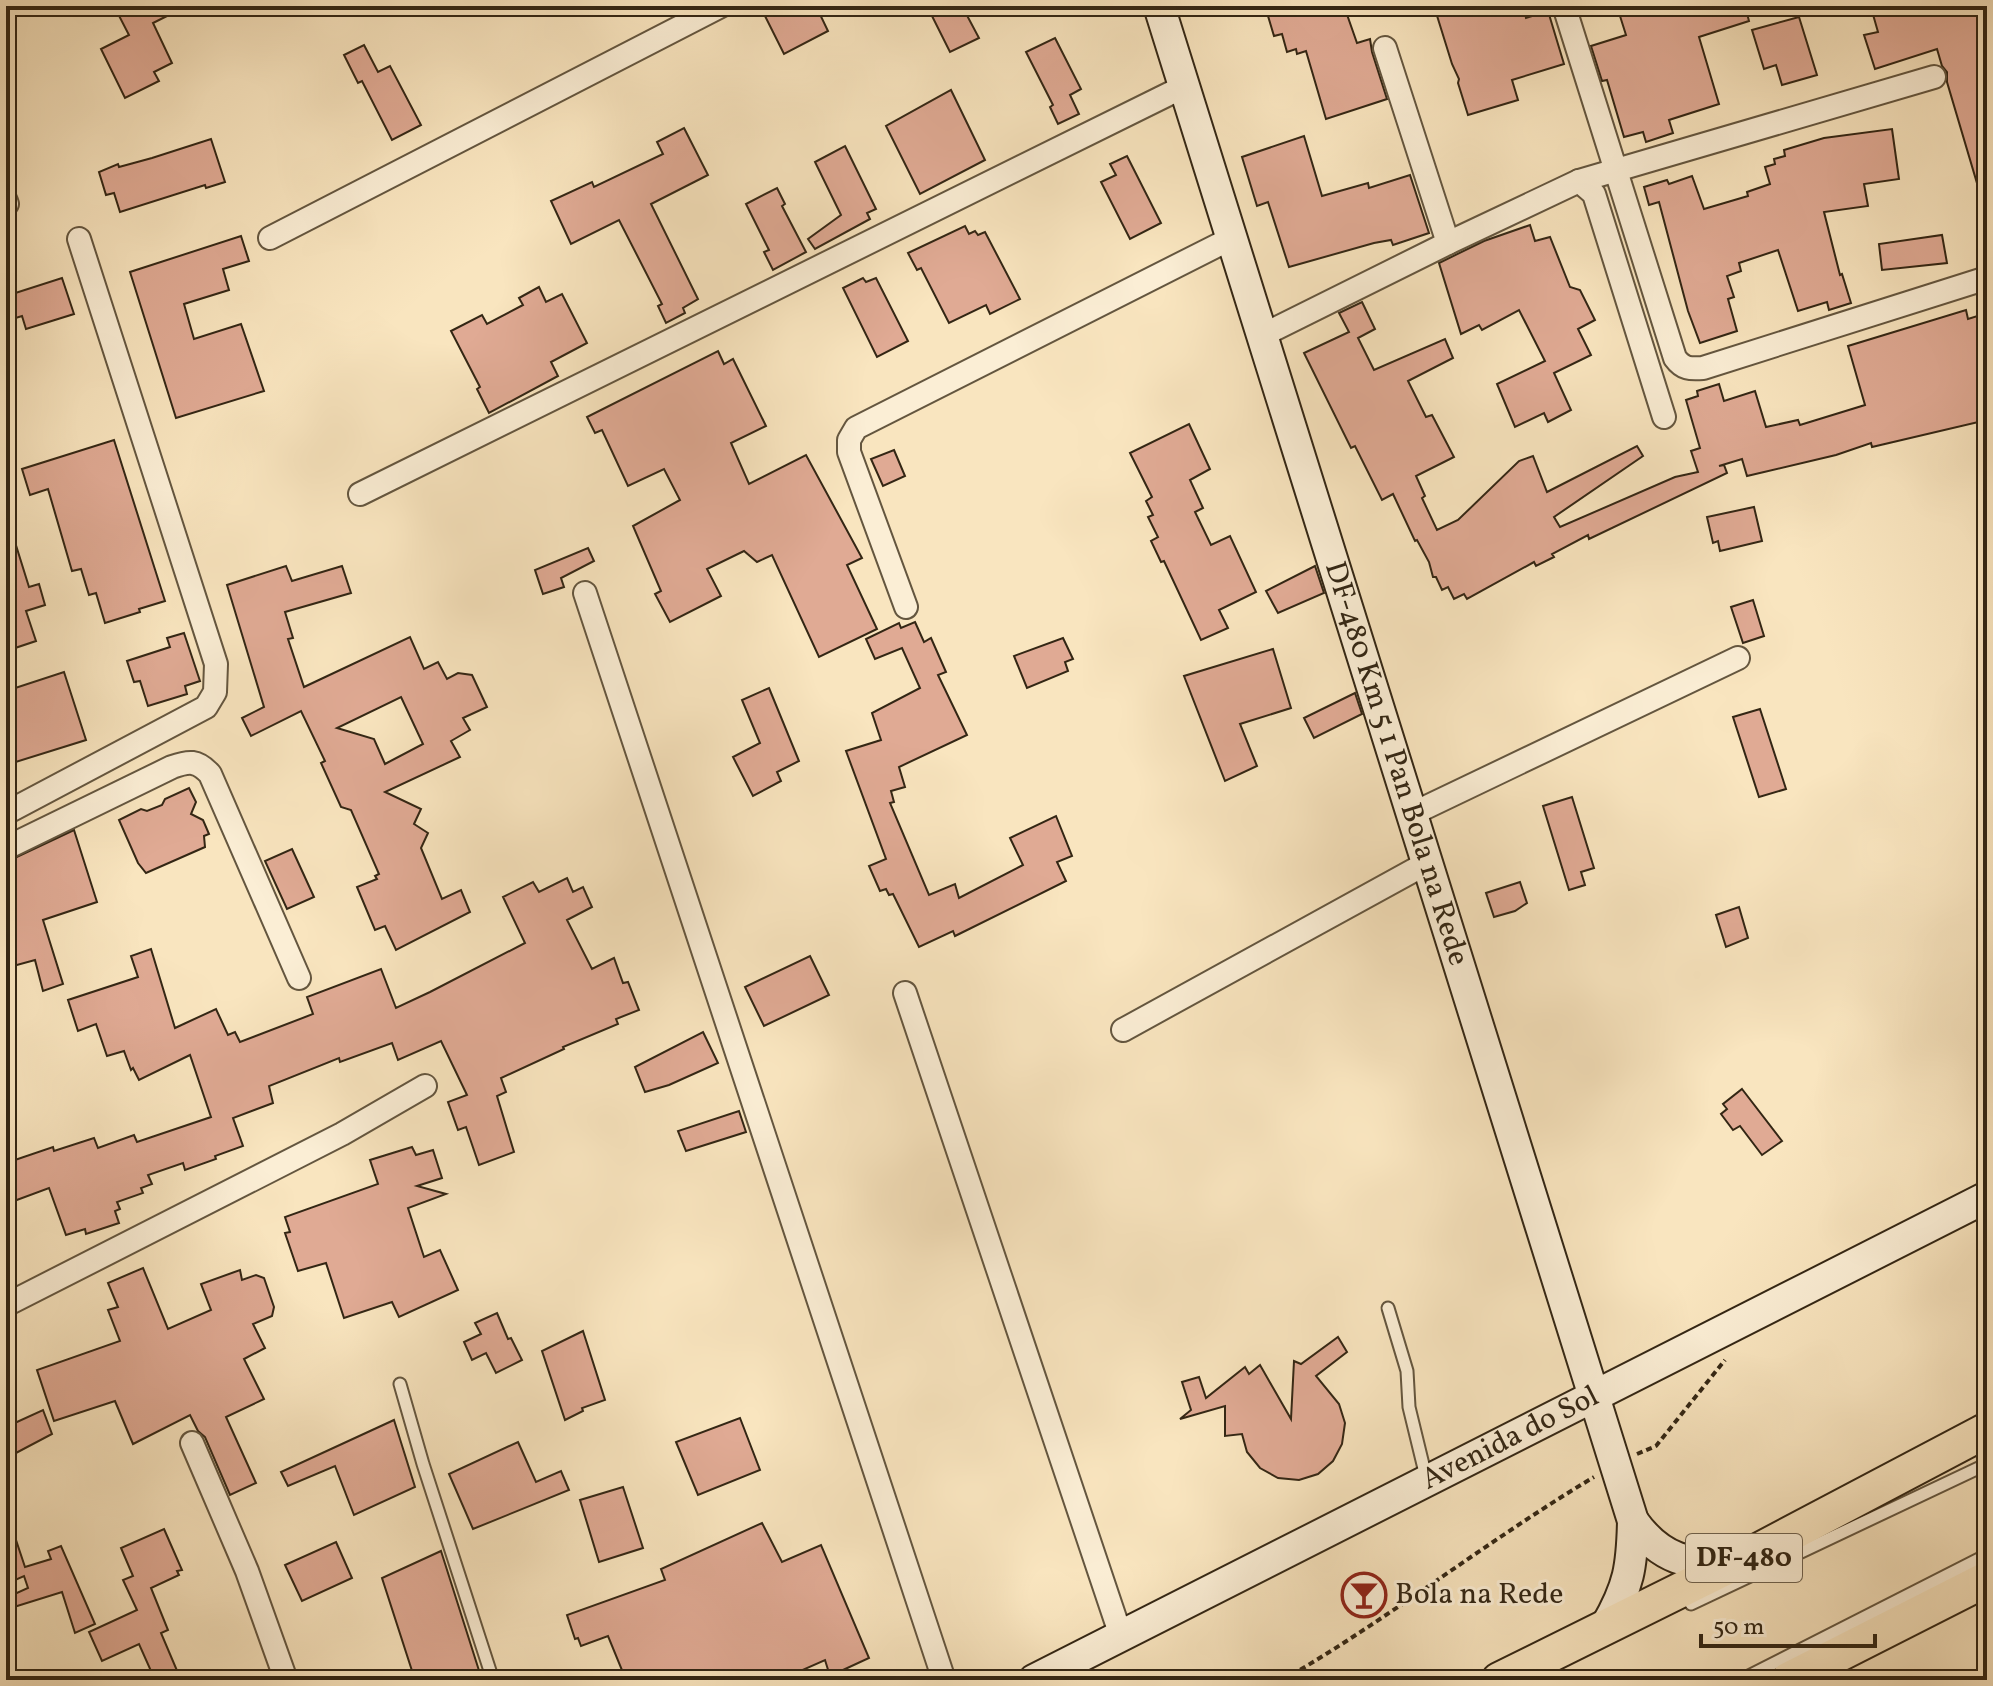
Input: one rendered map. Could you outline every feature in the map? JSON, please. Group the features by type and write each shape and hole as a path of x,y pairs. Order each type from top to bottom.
{"main road":[{"name":"DF-480","path":"1499,1680 1735,1563 1987,1430"},
{"path":"1788,1680 1987,1579"}],"street":[{"path":"270,238 721,6"},
{"name":"DF-480 Km 5 1 Pan Bola na Rede","path":"1159,6 1633,1521"},
{"path":"1564,6 1675,358 1687,369 1703,368 1987,278"},
{"path":"1385,48 1448,243"},
{"path":"1261,336 1579,181 1934,77"},
{"path":"360,494 1183,87"},
{"path":"1579,181 1594,194 1664,417"},
{"path":"6,813 206,707 215,692 216,664 79,239"},
{"path":"906,607 849,452 849,440 856,428 1230,239"},
{"path":"585,593 944,1680"},
{"path":"1412,814 1738,658"},
{"path":"6,848 172,767 190,761 202,765 210,774 299,978"},
{"path":"1123,1030 1427,863"},
{"path":"905,993 1121,1636"},
{"path":"6,1305 342,1134 425,1086"},
{"name":"Avenida do Sol","path":"1034,1680 1987,1197"},
{"path":"192,1443 247,1571 286,1680"},
{"path":"1633,1521 1647,1541 1692,1563 1735,1563"},
{"path":"1606,1626 1623,1596 1629,1575 1633,1521"}],"lane":[{"path":"1388,1308 1407,1371 1409,1407 1427,1481"},
{"path":"400,1384 493,1680"},
{"path":"1685,1606 1987,1464"},
{"path":"1741,1680 1987,1555"}],"building":[{"path":"114,6 187,6 153,23 172,63 154,72 159,81 125,98 101,49 129,35"},
{"path":"760,6 816,6 828,31 784,54"},
{"path":"927,6 962,6 979,38 950,52"},
{"path":"1265,6 1344,6 1357,43 1370,39 1387,99 1326,119 1306,51 1297,54 1296,49 1287,52 1282,34 1274,36"},
{"path":"1434,6 1524,6 1526,18 1548,11 1564,64 1512,80 1518,100 1468,115"},
{"path":"1636,6 1745,6 1749,21 1699,37 1719,104 1669,120 1673,133 1646,142 1643,132 1624,137 1607,80 1602,81 1591,46 1626,35 1620,16 1637,11"},
{"path":"1889,6 1987,6 1987,199 1982,200 1947,82 1947,72 1937,49 1875,69 1864,35 1878,32 1872,11"},
{"path":"1799,17 1817,75 1782,85 1776,65 1764,69 1752,30"},
{"path":"1055,38 1081,89 1070,95 1079,114 1058,124 1050,107 1053,105 1026,52"},
{"path":"364,45 378,72 390,66 421,125 392,140 362,81 358,83 344,55"},
{"path":"951,90 985,160 920,194 886,126"},
{"path":"684,128 708,175 651,204 698,299 683,308 685,313 666,323 658,306 662,304 619,220 571,244 551,201 592,182 594,187 663,154 657,142"},
{"path":"1892,129 1899,179 1864,184 1868,206 1824,212 1840,275 1851,303 1829,310 1827,302 1798,311 1778,250 1739,263 1741,271 1727,276 1734,297 1728,299 1737,331 1700,343 1688,311 1659,202 1649,205 1644,187 1667,180 1669,184 1692,176 1704,209 1748,196 1747,192 1770,184 1765,167 1775,164 1774,159 1785,156 1784,150 1824,138"},
{"path":"1304,136 1322,196 1368,183 1369,188 1410,175 1429,233 1393,245 1391,240 1374,243 1289,267 1268,202 1257,206 1242,157"},
{"path":"211,139 225,182 206,188 205,185 120,212 114,193 106,195 99,172"},
{"path":"845,146 876,209 867,213 870,219 815,249 808,239 841,215 815,162"},
{"path":"1127,156 1161,223 1130,239 1101,182 1116,175 1110,164"},
{"path":"777,188 785,204 782,206 806,252 773,270 764,252 769,250 746,204"},
{"path":"1530,225 1535,241 1550,237 1570,287 1580,290 1595,320 1578,329 1591,355 1554,373 1571,410 1548,422 1544,413 1515,427 1497,384 1545,361 1519,310 1482,330 1479,325 1461,334 1439,263 1484,241"},
{"path":"965,226 969,234 985,232 1020,299 990,314 986,305 949,323 921,268 917,270 908,253"},
{"path":"1942,235 1947,263 1882,270 1879,244"},
{"path":"241,236 249,261 223,269 229,290 184,304 194,339 241,324 264,391 176,418 130,272"},
{"path":"62,278 74,314 26,329 22,316 6,321 6,296"},
{"path":"863,278 866,282 876,278 908,341 877,357 843,288"},
{"path":"539,287 546,302 562,294 587,343 551,362 558,376 489,413 477,389 480,387 451,331 482,315 487,324 523,305 519,298"},
{"path":"1362,302 1375,329 1358,338 1374,370 1445,339 1453,358 1408,381 1426,417 1432,415 1454,457 1416,476 1437,530 1458,520 1519,461 1533,456 1547,492 1637,446 1643,456 1554,517 1560,527 1675,477 1698,472 1691,451 1700,448 1686,400 1698,396 1697,391 1719,384 1724,401 1755,391 1766,427 1798,420 1800,425 1865,405 1848,346 1966,310 1968,319 1987,313 1987,420 1872,447 1871,443 1836,455 1747,476 1742,459 1719,466 1724,465 1727,473 1589,539 1588,535 1552,554 1554,557 1536,566 1534,562 1467,599 1464,594 1454,599 1448,587 1442,590 1436,577 1433,577 1429,562 1415,541 1393,494 1382,500 1355,446 1351,448 1304,353 1349,332 1339,313"},
{"path":"718,351 724,364 733,359 766,426 731,443 749,484 806,455 862,558 847,565 877,629 819,657 772,555 757,562 744,551 707,569 721,596 670,622 655,594 661,591 633,526 680,500 664,469 628,486 602,430 595,433 587,417"},
{"path":"1189,424 1210,469 1190,480 1203,508 1195,512 1211,545 1230,536 1256,592 1219,610 1228,628 1201,640 1164,561 1161,562 1151,541 1158,537 1148,517 1153,515 1146,501 1152,497 1130,453"},
{"path":"114,440 165,601 105,623 96,593 89,595 81,569 72,571 48,489 30,495 22,469"},
{"path":"894,450 905,476 883,486 871,459"},
{"path":"1754,507 1762,541 1720,551 1718,541 1713,543 1707,517"},
{"path":"10,526 29,587 39,584 45,605 26,611 36,641 6,651 6,527"},
{"path":"588,548 594,561 561,578 564,587 543,594 535,570"},
{"path":"286,566 292,581 342,566 351,593 285,612 293,638 288,639 304,687 410,637 424,669 438,662 447,679 458,673 472,675 487,707 463,718 470,730 451,741 460,757 385,792 421,809 414,824 428,833 421,848 442,899 461,890 470,912 396,950 385,926 375,930 357,887 377,879 375,876 379,874 351,810 341,807 321,763 325,761 301,711 251,736 242,718 264,707 227,585","holes":["401,697 423,744 385,764 374,739 337,728"]},
{"path":"1315,566 1324,593 1278,613 1266,591"},
{"path":"1753,600 1764,636 1743,643 1731,607"},
{"path":"915,622 924,642 931,638 946,672 938,675 967,735 899,767 905,787 891,791 894,802 890,803 929,895 955,884 959,898 1023,865 1010,838 1056,816 1072,856 1057,862 1066,881 955,936 953,931 919,947 893,894 889,895 886,889 880,891 869,866 886,859 846,751 881,740 872,713 920,688 902,648 875,659 866,639 899,623 901,628"},
{"path":"184,633 200,681 185,686 187,694 148,706 140,681 134,682 127,661 170,647 167,638"},
{"path":"1063,638 1073,659 1065,662 1068,671 1027,688 1014,656"},
{"path":"1273,649 1291,708 1240,724 1257,766 1225,781 1184,676"},
{"path":"64,672 86,740 6,765 6,691"},
{"path":"769,688 799,761 777,772 781,781 753,796 733,757 760,743 742,700"},
{"path":"1355,693 1362,714 1314,738 1304,718"},
{"path":"1760,709 1786,789 1759,797 1733,717"},
{"path":"189,788 196,802 191,814 203,820 209,834 204,836 205,847 146,873 138,863 119,820 141,809 147,811 162,805 165,799"},
{"path":"1572,797 1594,868 1581,872 1585,885 1569,890 1543,806"},
{"path":"74,830 97,902 43,920 63,984 43,991 35,960 6,968 6,862"},
{"path":"292,849 314,897 287,909 265,861"},
{"path":"567,878 573,892 583,887 592,907 567,920 592,969 614,958 623,983 628,982 639,1010 616,1019 618,1024 501,1078 506,1092 497,1096 514,1152 479,1165 466,1127 458,1130 448,1102 467,1095 441,1041 398,1060 392,1043 340,1062 339,1058 269,1086 273,1103 233,1118 243,1146 185,1170 183,1163 148,1175 152,1184 141,1188 143,1193 117,1202 120,1209 115,1211 119,1223 86,1234 85,1229 66,1235 49,1188 6,1204 6,1163 53,1147 54,1151 94,1138 98,1148 134,1135 137,1142 211,1117 190,1055 139,1080 133,1068 131,1070 124,1051 107,1056 96,1024 78,1031 68,1000 138,977 131,956 151,949 175,1028 216,1009 228,1035 235,1032 240,1042 313,1014 307,997 381,969 396,1008 430,992 525,943 503,897 533,882 539,892"},
{"path":"1520,882 1527,903 1515,911 1494,917 1486,893"},
{"path":"1739,907 1748,938 1726,947 1716,915"},
{"path":"810,956 829,995 764,1026 745,987"},
{"path":"703,1032 718,1063 645,1092 635,1067"},
{"path":"1742,1089 1782,1141 1762,1155 1740,1126 1733,1130 1721,1114 1727,1109 1723,1104"},
{"path":"739,1111 746,1132 686,1151 678,1131"},
{"path":"412,1147 416,1155 433,1150 442,1178 417,1186 446,1194 408,1208 424,1257 440,1250 458,1290 399,1317 392,1302 344,1318 326,1263 298,1271 285,1233 290,1232 285,1217 378,1184 370,1160"},
{"path":"143,1268 168,1329 211,1310 201,1284 240,1270 242,1280 256,1275 264,1278 274,1307 272,1316 253,1324 265,1348 244,1359 264,1399 226,1417 256,1483 230,1495 205,1437 198,1431 190,1415 133,1444 115,1401 54,1421 37,1370 120,1341 108,1310 118,1307 108,1283"},
{"path":"497,1313 508,1339 511,1338 522,1360 496,1373 486,1353 472,1360 464,1342 481,1334 475,1323"},
{"path":"583,1331 605,1400 582,1408 583,1411 565,1420 542,1351"},
{"path":"1338,1337 1347,1352 1316,1376 1339,1404 1345,1423 1342,1444 1333,1461 1318,1474 1299,1480 1278,1478 1260,1468 1247,1452 1242,1434 1225,1436 1225,1406 1180,1419 1191,1410 1182,1382 1199,1377 1206,1398 1245,1367 1249,1374 1260,1365 1291,1419 1294,1361 1301,1364"},
{"path":"43,1410 52,1434 14,1454 6,1436 6,1427"},
{"path":"740,1418 760,1470 698,1495 676,1442"},
{"path":"394,1420 415,1487 354,1515 335,1466 288,1486 281,1472"},
{"path":"518,1442 536,1482 561,1471 569,1490 473,1529 449,1474"},
{"path":"623,1487 643,1548 599,1562 580,1500"},
{"path":"6,1522 10,1522 25,1567 51,1559 48,1551 61,1546 95,1624 75,1633 62,1592 14,1607 10,1596 28,1588 24,1576 6,1584"},
{"path":"762,1523 782,1562 821,1545 869,1658 830,1676 825,1660 791,1675 792,1680 626,1680 608,1636 581,1646 578,1638 575,1639 567,1615 665,1580 661,1569"},
{"path":"164,1529 182,1570 177,1571 179,1575 151,1588 168,1630 161,1633 181,1680 155,1680 139,1644 102,1661 89,1632 137,1610 123,1580 133,1576 121,1548"},
{"path":"336,1542 352,1578 302,1601 285,1565"},
{"path":"441,1551 482,1680 415,1680 382,1578"}],"place":[{"name":"Bola na Rede","path":"1364,1595"}]}
